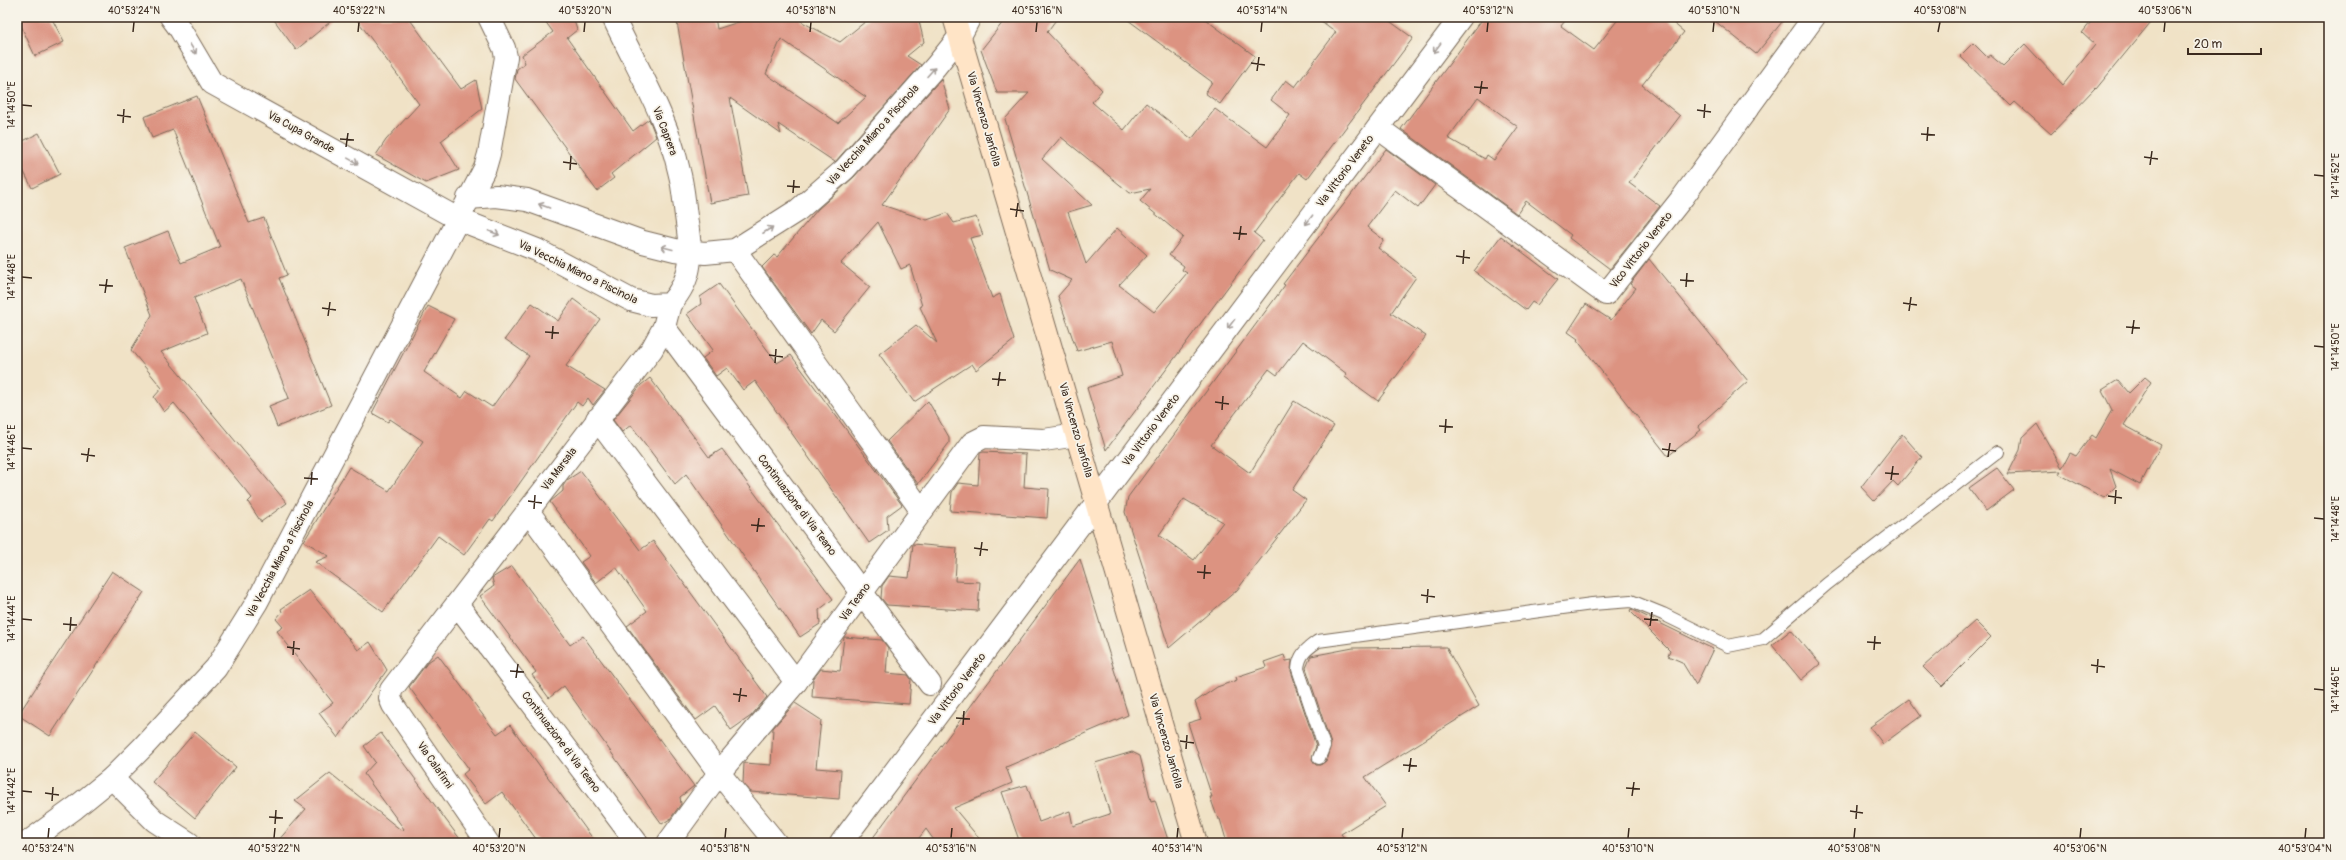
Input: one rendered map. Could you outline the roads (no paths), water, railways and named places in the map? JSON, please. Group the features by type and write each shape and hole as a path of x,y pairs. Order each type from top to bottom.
{"main road":[{"name":"Via Vincenzo Janfolla","path":"957,26 1196,843"}],"street":[{"name":"Via Cupa Grande","path":"170,17 191,46 212,83 458,218"},
{"name":"Via Vecchia Miano a Piscinola","path":"27,843 75,808 112,778 212,673 239,634 485,168 490,154 506,57 504,48 488,17"},
{"name":"Via Caprera","path":"613,17 652,96 672,147 680,171 698,253"},
{"name":"Via Vecchia Miano a Piscinola","path":"468,198 496,196 527,200 643,242 698,253 735,250 798,210 839,174 874,136 957,26 970,17"},
{"name":"Via Vittorio Veneto","path":"841,843 1460,17"},
{"name":"Vico Vittorio Veneto","path":"1378,128 1606,294 1683,197 1814,17"},
{"name":"Via Vecchia Miano a Piscinola","path":"458,218 537,250 631,300 651,305 670,304"},
{"path":"735,250 921,510"},
{"path":"670,304 685,283 698,253"},
{"name":"Via Marsala","path":"394,686 652,349 664,327 670,304"},
{"name":"Continuazione di Via Teano","path":"664,327 930,684"},
{"path":"597,419 796,682"},
{"name":"Via Teano","path":"668,843 719,773 796,682 921,510 976,440 984,437 1044,440 1077,435"},
{"path":"528,511 719,773 776,843"},
{"name":"Continuazione di Via Teano","path":"457,604 637,843"},
{"name":"Via Calafimi","path":"394,686 391,690 390,702 488,843"},
{"path":"112,778 155,821 189,843"}],"lane":[{"path":"1319,758 1324,746 1298,669 1299,660 1303,652 1318,641 1592,604 1631,601 1663,614 1728,646 1763,639 1827,584 1998,452"}]}
